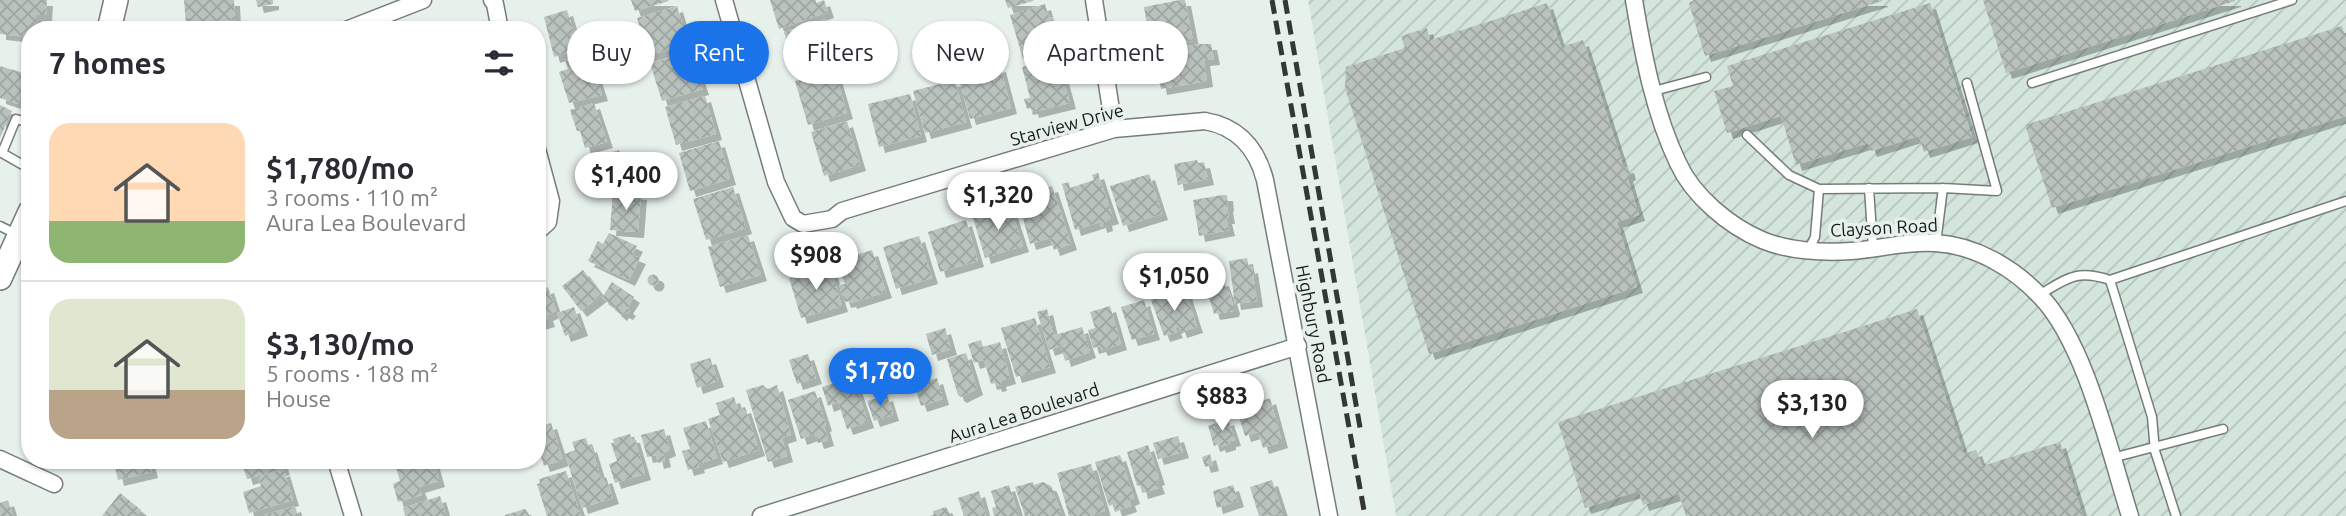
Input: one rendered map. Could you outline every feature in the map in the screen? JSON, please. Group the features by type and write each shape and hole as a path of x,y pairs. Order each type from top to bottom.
{"main road":[{"path":"111,21 116,0"},
{"path":"0,278 10,231"}],"street":[{"path":"369,21 423,0"},
{"path":"492,0 498,21"},
{"name":"Starview Drive","path":"724,0 776,182 793,218 803,224 832,219 842,211 1114,129 1205,121 1235,131 1248,144"},
{"path":"1094,0 1114,129"},
{"name":"Clayson Road","path":"1634,0 1663,125 1678,164 1698,193 1730,221 1762,240 1809,249 1847,251 1936,243 1998,261 2039,295 2067,334 2089,386 2130,516"},
{"name":"Highbury Road","path":"1248,144 1261,162 1265,180 1329,516"},
{"path":"546,182 551,214 546,224"},
{"name":"Aura Lea Boulevard","path":"761,516 1298,346"},
{"path":"0,459 21,469"},
{"path":"22,469 54,484"},
{"path":"339,469 353,516"}],"lane":[{"path":"2032,83 2292,0"},
{"path":"1654,91 1706,77"},
{"path":"1747,135 1789,175 1818,189 1944,188 1997,191 1967,83"},
{"path":"21,121 16,119 1,155 21,165"},
{"path":"1869,188 1873,248"},
{"path":"1936,243 1944,188"},
{"path":"1809,249 1815,237 1818,189"},
{"path":"2039,295 2077,274 2091,274 2110,280 2346,201"},
{"path":"2110,280 2152,417 2155,447 2176,516"},
{"path":"2112,458 2223,429"}],"shaded area":[{"path":"1308,0 2346,0 2346,516 1396,516"}],"building":[{"path":"0,0 47,0 46,15 36,15 36,21 21,21 21,36 0,34"},
{"path":"184,0 234,0 235,20 186,21"},
{"path":"256,0 273,0 273,4 258,7"},
{"path":"631,0 668,0 669,1 635,11"},
{"path":"770,0 816,0 816,3 824,0 828,12 802,21 783,21 783,28 779,29"},
{"path":"1005,0 1033,0 1033,1 1008,8"},
{"path":"1185,0 1193,41 1188,42 1188,21 1146,21 1144,7"},
{"path":"1694,0 1882,1 1705,56 1689,3"},
{"path":"1983,0 2235,0 2235,1 2006,73"},
{"path":"1547,3 1561,47 1583,40 1624,168 1628,167 1630,174 1627,176 1639,215 1617,222 1637,287 1429,354 1345,88 1346,67 1405,48 1401,36 1427,28 1430,40"},
{"path":"1930,3 1972,137 1924,152 1919,136 1871,151 1868,143 1796,165 1781,116 1727,133 1714,91 1733,86 1727,66"},
{"path":"1045,4 1049,18 1052,17 1053,21 1023,21 1023,59 1010,15"},
{"path":"677,6 682,21 669,21 669,50 655,54 655,21 638,21 637,18"},
{"path":"567,10 570,21 567,21 567,53 554,57 544,17"},
{"path":"2342,26 2346,38 2346,116 2052,208 2025,125"},
{"path":"1211,44 1214,59 1204,60 1207,81 1161,89 1160,84 1188,84 1188,46"},
{"path":"669,58 669,84 701,84 703,89 662,101 655,79 655,62"},
{"path":"0,66 21,72 18,104 0,98"},
{"path":"567,69 567,84 598,84 602,95 569,103 559,72"},
{"path":"796,84 838,84 847,113 808,125"},
{"path":"940,84 956,84 966,122 925,133 913,91"},
{"path":"960,84 1005,84 1011,108 970,119"},
{"path":"1026,84 1065,84 1070,103 1033,112 1032,108 1027,109 1024,99 1030,98"},
{"path":"910,94 921,136 879,147 868,104"},
{"path":"705,96 716,134 676,145 665,107"},
{"path":"594,103 607,142 585,148 570,110"},
{"path":"0,105 12,111 0,138"},
{"path":"847,121 860,165 824,176 811,132"},
{"path":"719,141 730,179 690,191 679,153"},
{"path":"619,150 628,178 602,186 594,158"},
{"path":"1197,160 1198,163 1204,162 1208,179 1178,185 1174,164"},
{"path":"1098,173 1113,218 1106,220 1107,225 1101,227 1100,222 1075,230 1062,184 1069,182 1070,188 1094,180 1092,175"},
{"path":"1149,174 1162,214 1123,226 1110,186"},
{"path":"1052,186 1071,244 1054,250 1050,238 1030,244 1017,196 1023,194 1024,199 1047,192 1046,188"},
{"path":"733,187 746,228 706,240 693,199"},
{"path":"613,192 641,194 638,232 610,230"},
{"path":"1227,195 1229,218 1226,218 1229,230 1199,236 1193,200"},
{"path":"1010,206 1023,246 985,258 973,218"},
{"path":"966,220 978,261 940,272 928,232"},
{"path":"609,233 637,246 632,255 640,258 629,280 588,261 598,241 603,244"},
{"path":"748,235 761,275 720,287 708,247"},
{"path":"919,236 932,278 896,289 883,247"},
{"path":"872,250 886,292 851,303 845,302 839,285 845,284 837,261"},
{"path":"1247,258 1249,268 1252,267 1257,301 1235,304 1229,261"},
{"path":"830,265 842,306 801,318 789,278"},
{"path":"583,270 602,295 581,311 562,286"},
{"path":"653,275 657,276 657,284 653,285 649,284 648,280 649,276"},
{"path":"1223,280 1234,308 1233,311 1214,314 1205,284"},
{"path":"612,282 634,297 627,308 630,310 627,314 623,312 621,315 602,298"},
{"path":"548,287 556,311 547,315 549,321 546,322"},
{"path":"1185,289 1197,327 1181,332 1179,326 1175,328 1177,332 1164,336 1151,300"},
{"path":"1144,300 1154,334 1132,340 1121,307"},
{"path":"1110,306 1121,344 1102,350 1100,346 1093,348 1088,330 1095,328 1090,312"},
{"path":"574,307 582,330 565,336 557,313"},
{"path":"1047,309 1055,335 1082,327 1090,352 1065,361 1061,346 1049,350 1037,312"},
{"path":"1917,309 1964,454 1976,450 1982,466 2060,442 2083,516 1686,516 1679,494 1643,505 1639,491 1585,508 1558,422"},
{"path":"1035,318 1050,367 1016,377 1001,328"},
{"path":"945,328 951,349 932,355 926,334"},
{"path":"981,340 983,347 1000,342 1010,378 1000,381 1001,385 991,384 984,360 974,363 968,344"},
{"path":"966,353 977,389 961,397 958,395 947,359"},
{"path":"808,354 816,378 797,384 789,360"},
{"path":"710,358 718,381 697,388 690,364"},
{"path":"853,377 868,422 847,429 838,402 828,406 822,387"},
{"path":"937,378 943,399 921,406 914,385"},
{"path":"763,385 767,389 777,385 791,435 782,438 787,456 768,462 746,390"},
{"path":"815,391 828,440 818,443 815,434 801,439 788,400"},
{"path":"887,395 893,415 874,421 867,401"},
{"path":"734,397 738,409 745,407 759,450 723,462 708,419 720,415 716,403"},
{"path":"1270,398 1282,442 1263,448 1258,432 1245,436 1238,414 1252,409 1250,405"},
{"path":"1228,419 1235,440 1220,447 1219,444 1214,446 1208,426"},
{"path":"706,421 717,458 688,470 682,451 690,449 683,428"},
{"path":"551,423 563,460 546,465 546,424"},
{"path":"664,429 670,450 663,453 665,461 658,463 656,455 647,457 641,435"},
{"path":"630,434 634,437 645,474 615,483 609,464 617,461 611,443 614,443 613,439"},
{"path":"1178,436 1183,452 1158,459 1153,443"},
{"path":"586,438 601,479 606,477 613,498 582,508 565,454 575,450 572,442"},
{"path":"1148,445 1159,479 1156,480 1159,488 1142,493 1140,485 1137,486 1127,452"},
{"path":"1210,454 1213,465 1205,467 1202,457"},
{"path":"1120,455 1134,498 1129,500 1131,506 1116,511 1114,504 1109,506 1095,462"},
{"path":"1091,464 1105,511 1089,516 1069,516 1057,473"},
{"path":"116,469 151,469 152,472 118,480"},
{"path":"244,469 284,469 247,479"},
{"path":"396,469 436,469 439,481 419,487 422,495 398,502 393,484 400,481"},
{"path":"284,470 293,500 249,513 243,492 261,486 259,479 263,476"},
{"path":"566,471 581,516 547,516 537,484 540,483 539,479"},
{"path":"1272,480 1283,514 1259,516 1250,487"},
{"path":"1033,482 1034,485 1043,482 1051,486 1062,516 1025,516 1015,487"},
{"path":"1009,485 1019,516 994,516 992,508 996,507 991,491"},
{"path":"1233,485 1238,501 1217,508 1213,491"},
{"path":"979,491 986,516 964,516 958,498"},
{"path":"120,493 141,510 136,516 102,516"},
{"path":"440,496 446,516 405,516 403,508"},
{"path":"8,500 13,516 0,516 0,503"},
{"path":"295,506 298,516 263,516 263,515"},
{"path":"946,507 951,516 930,516 934,514 933,511"},
{"path":"525,509 530,516 505,516 505,515"}],"railway":[{"path":"1272,0 1365,516"},
{"path":"1285,0 1361,433"}]}
